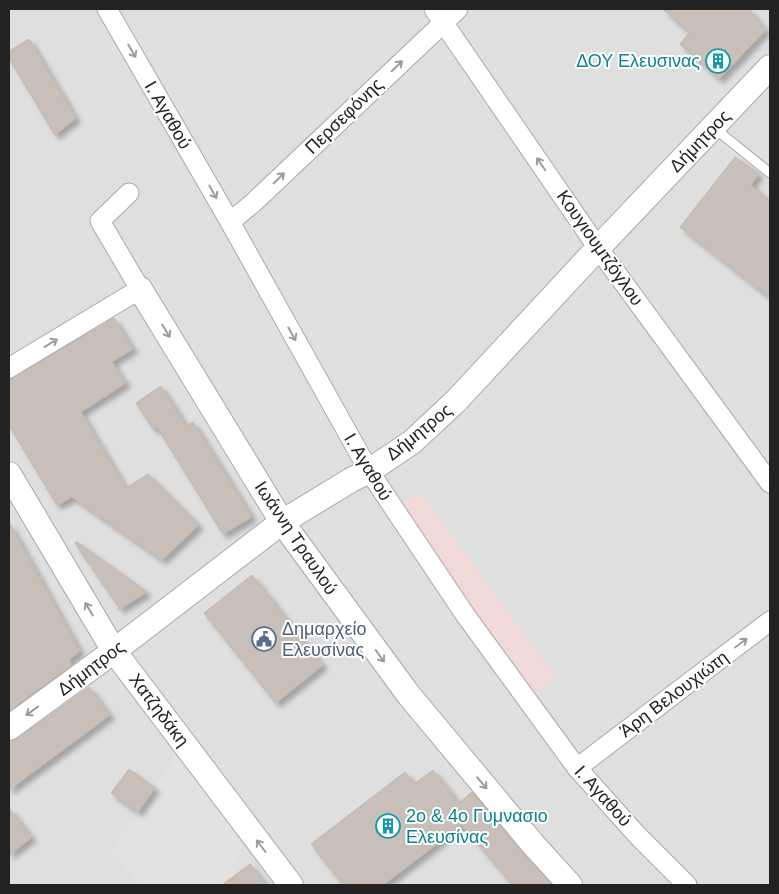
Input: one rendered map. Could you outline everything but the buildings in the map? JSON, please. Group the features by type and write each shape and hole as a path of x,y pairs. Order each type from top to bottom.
{"street":[{"name":"Ι. Αγαθού","path":"108,9 369,471 466,616 577,768 638,836 687,885"},
{"name":"Περσεφόνης","path":"230,222 253,203 439,15 458,9"},
{"name":"Κουγιουμτζόγλου","path":"439,15 598,248 770,483"},
{"name":"Δήμητρος","path":"9,728 114,651 282,522 369,471 412,442 456,401 770,67"},
{"path":"9,368 140,290 100,221 129,193"},
{"name":"Ιωάννη Τραυλού","path":"140,290 282,522 408,694 532,843 570,885"},
{"name":"Χατζηδάκη","path":"9,474 114,651 290,885"},
{"name":"Άρη Βελουχιώτη","path":"577,768 770,620"}],"lane":[{"path":"713,126 770,173"}],"shaded area":[{"path":"9,9 770,9 770,885 9,885"},
{"path":"420,492 556,678 522,702 387,516"},
{"path":"176,757 244,838 234,877 223,885 141,885 111,851"}],"place":[{"name":"ΔΟΥ Ελευσινας","path":"718,61"},
{"name":"Δημαρχείο Ελευσίνας","path":"264,639"},
{"name":"2ο & 4ο Γυμνασιο Ελευσίνας","path":"388,826"}]}
